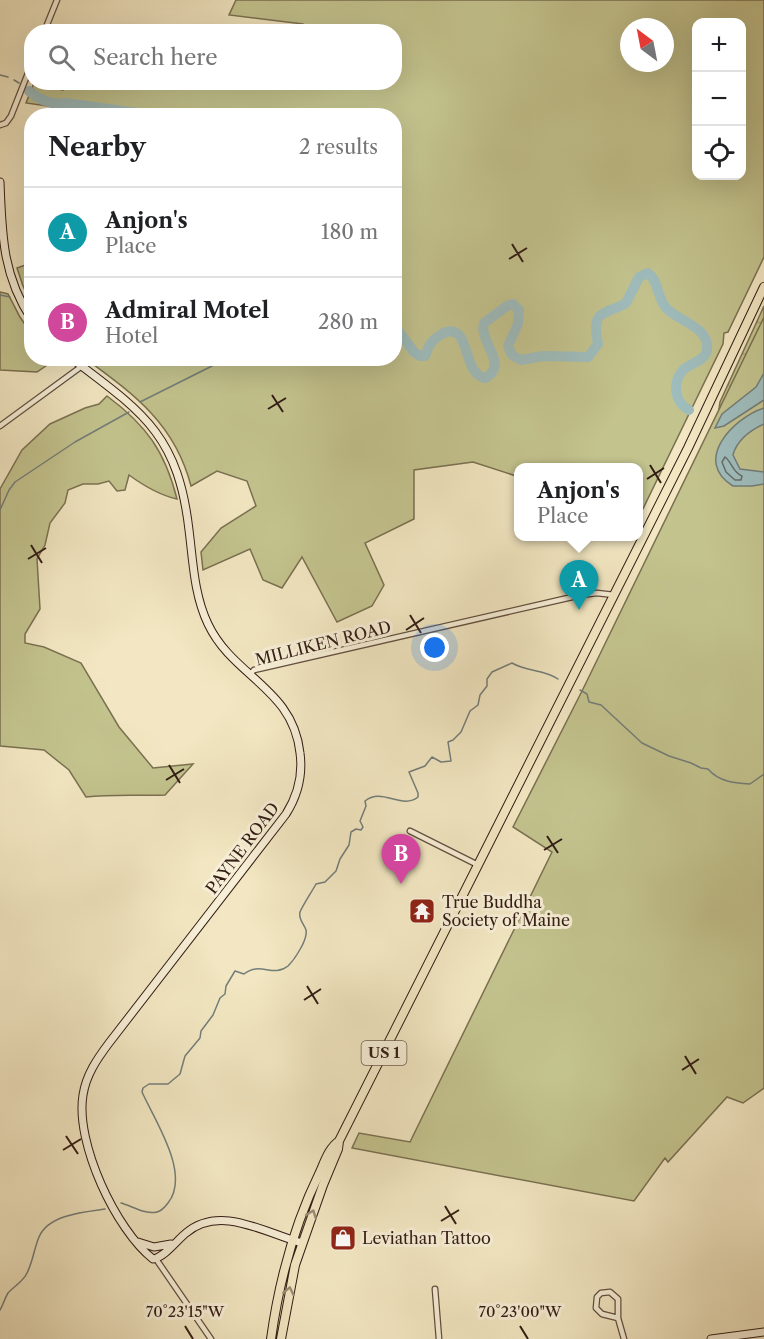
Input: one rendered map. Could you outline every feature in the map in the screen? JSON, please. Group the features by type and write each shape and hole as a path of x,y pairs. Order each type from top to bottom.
{"main road":[{"path":"0,182 3,239 8,272 24,306"},
{"name":"US 1","path":"643,537 764,287"},
{"name":"PAYNE ROAD","path":"82,366 137,410 154,428 167,448 183,491 195,579 202,610 217,640 232,658 279,700 294,726 299,741 301,761 296,793 282,819 100,1054 88,1076 83,1095 84,1125 93,1164 114,1210 134,1240 150,1257 156,1259"},
{"name":"US 1","path":"281,1339 295,1265 339,1141 641,541"},
{"name":"US 1","path":"271,1339 278,1296 292,1240 332,1146 339,1141"},
{"path":"156,1259 197,1225 219,1219 237,1222 302,1243"},
{"path":"134,1240 158,1247 176,1241"},
{"path":"711,1339 764,1332"}],"street":[{"path":"47,24 57,0"},
{"path":"0,125 6,123 11,116 24,83"},
{"path":"0,426 82,366"},
{"name":"MILLIKEN ROAD","path":"250,674 254,670 317,655 581,596 597,593 614,595"},
{"path":"410,831 478,866"},
{"path":"156,1259 211,1339"},
{"path":"435,1289 439,1339"},
{"path":"618,1318 598,1311 595,1302 601,1293 610,1292 617,1296 618,1318 624,1339"}],"green space":[{"path":"236,0 764,0 764,257 728,332 724,333 723,344 643,509 643,463 514,463 514,475 473,462 414,470 414,519 365,543 384,585 372,606 337,622 302,557 282,588 263,580 250,549 203,570 201,552 221,528 256,506 247,481 217,471 191,486 184,464 164,428 137,399 95,366 402,366 402,108 61,108 26,103 31,90 402,90 402,24 303,24 229,15"},
{"path":"24,266 24,288 23,286 17,268"},
{"path":"0,292 8,294 24,323 24,366 46,366 37,372 0,370"},
{"path":"764,306 764,373 722,414 719,409 720,402"},
{"path":"764,317 764,1088 743,1103 727,1097 668,1162 665,1158 634,1201 352,1148 359,1133 410,1142 552,852 513,827 583,689"},
{"path":"107,396 133,418 152,440 166,467 177,499 152,490 129,475 125,490 117,491 109,481 83,484 68,490 65,503 50,523 45,545 37,559 40,609 25,634 25,643 44,647 81,663 119,727 153,768 193,764 165,795 86,797 69,770 44,750 0,746 0,489 22,450 50,424 99,404"}],"water":[{"path":"764,373 764,400 724,426 715,428 722,414 756,387"},
{"path":"764,408 764,424 745,436 733,455 740,469 764,472 764,484 733,486 721,476 716,465 717,453 730,430 752,413"}],"waterway":[{"path":"0,75 8,77"},
{"path":"14,80 19,83"},
{"path":"29,91 51,102 101,108"},
{"path":"402,336 414,352 425,356 432,341 446,332 454,332 463,342 473,368 478,375 485,378 492,373 495,366 483,330 484,323 513,304 519,310 518,324 508,346 512,355 521,360 543,356 588,357 598,344 596,333 598,319 605,312 626,303 639,277 648,273 652,276 667,309 702,333 707,345 705,355 686,367 677,381 676,392 680,402 689,410"},
{"path":"0,295 10,297"},
{"path":"140,402 212,366"},
{"path":"0,510 15,482 75,442 129,412"},
{"path":"121,1203 153,1213 161,1210 167,1204 174,1191 173,1163 162,1132 142,1092 143,1088 149,1084 168,1084 180,1074 185,1056 200,1038 201,1031 213,1015 220,998 225,994 226,986 235,971 244,974 256,969 282,969 294,959 306,934 300,912 316,884 325,882 336,871 349,845 351,832 356,829 361,830 363,827 360,821 366,806 365,801 378,796 405,801 418,797 409,772 425,766 432,757 441,762 451,761 448,742 461,732 470,711 478,705 480,695 487,686 487,679 492,672 512,663 558,679"},
{"path":"580,690 587,694 589,702 601,705 642,743 669,756 708,769 717,777 733,782 750,784 764,774"},
{"path":"0,1310 8,1293 27,1273 39,1237 50,1224 67,1216 105,1209"}],"place":[{"name":"Anjon's","path":"579,610"},
{"name":"Admiral Motel","path":"401,884"},
{"name":"True Buddha Society of Maine","path":"422,911"},
{"name":"Leviathan Tattoo","path":"343,1238"}]}
